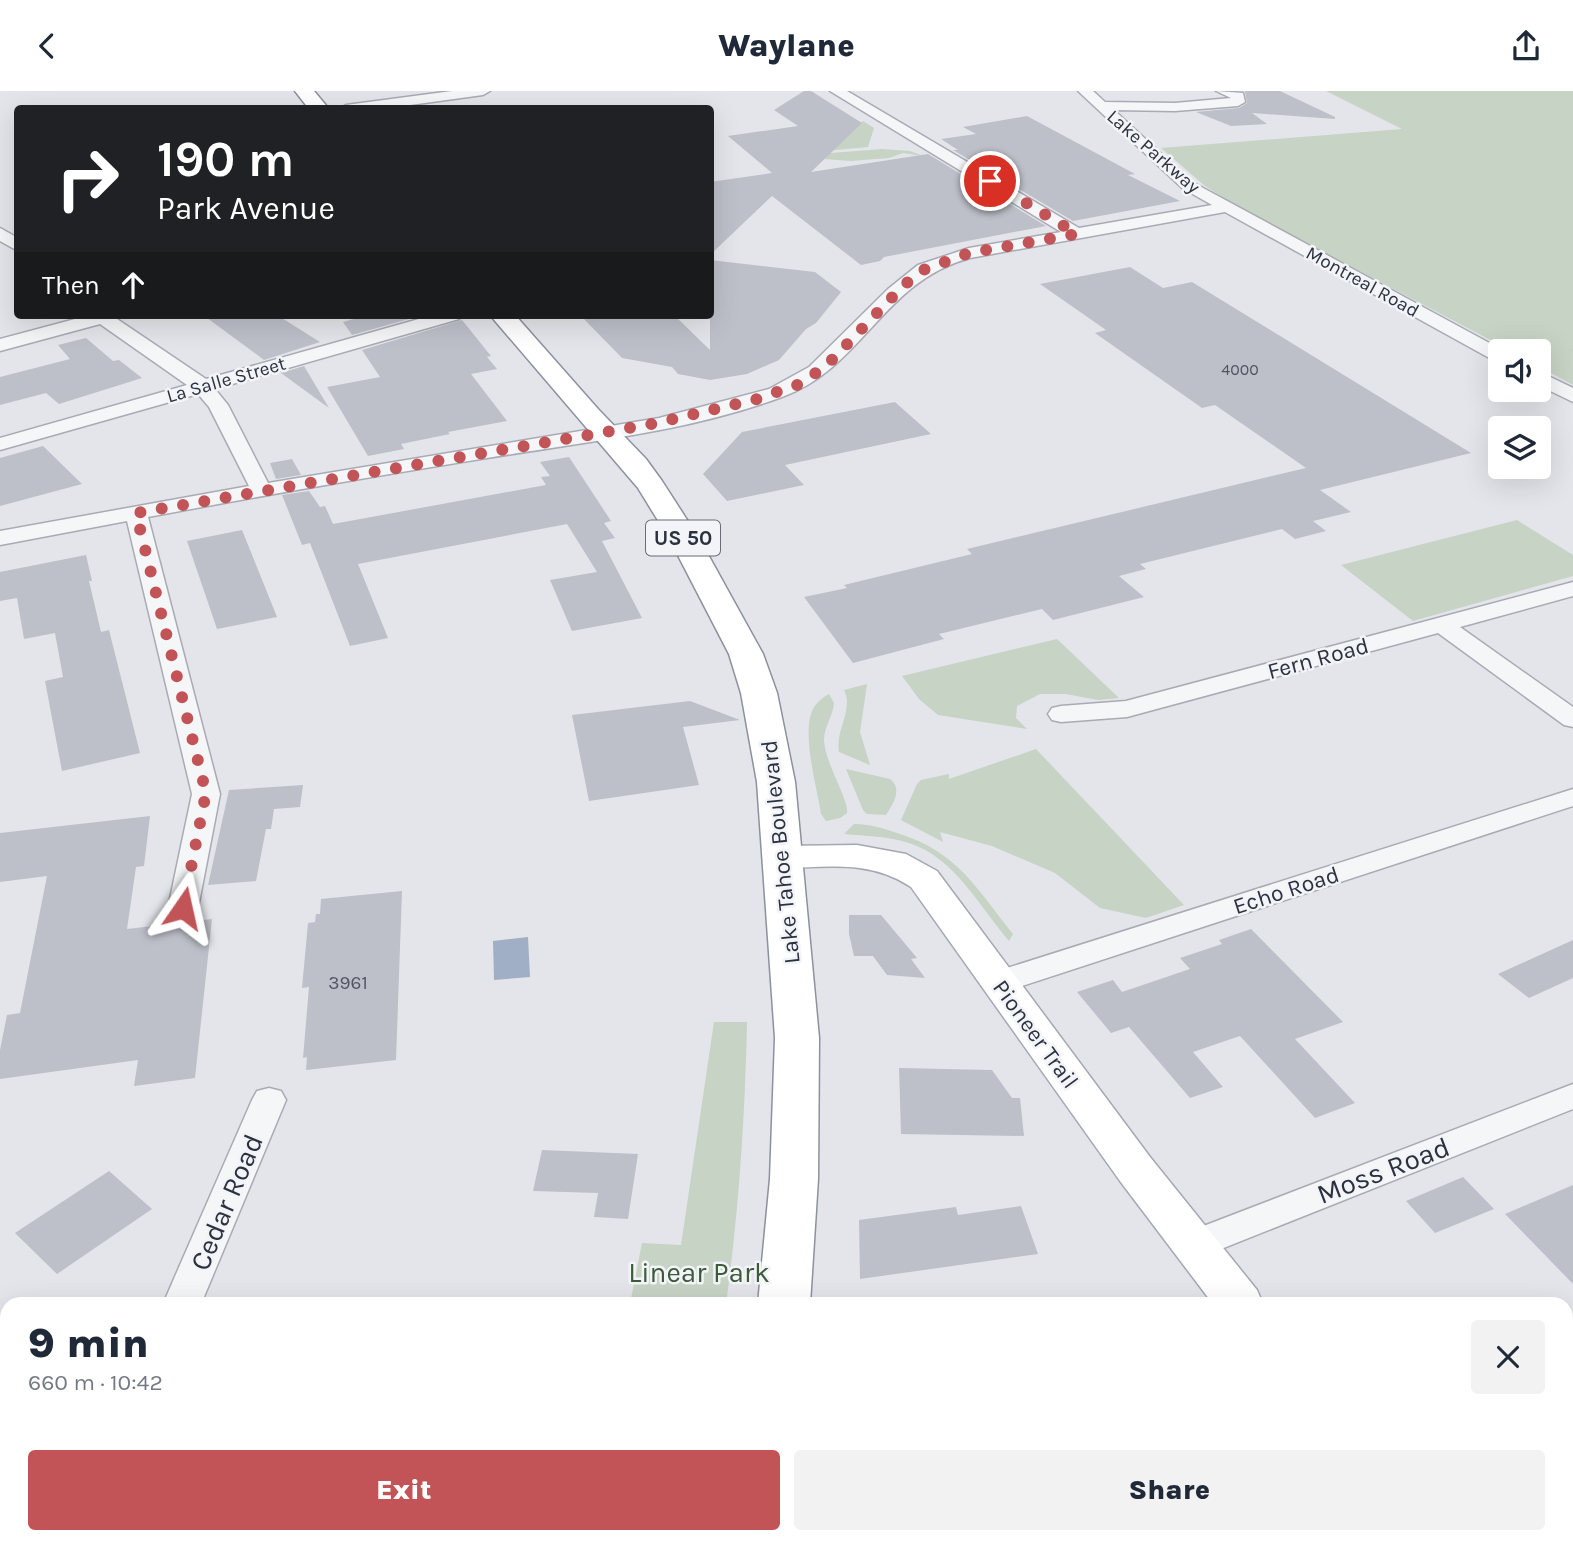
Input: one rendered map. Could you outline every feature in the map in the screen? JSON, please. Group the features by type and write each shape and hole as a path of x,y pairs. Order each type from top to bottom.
{"highway":[{"path":"304,91 316,105"},
{"name":"Lake Tahoe Boulevard","path":"505,319 652,487 685,540 746,654 759,693 776,782 795,995 797,1083 794,1179 785,1297"}],"main road":[{"name":"Pioneer Trail","path":"783,857 869,857 906,866 932,888 1193,1245 1234,1297"}],"street":[{"path":"376,105 483,91"},
{"path":"837,91 1077,234"},
{"name":"Lake Parkway","path":"1085,91 1187,185 1226,207"},
{"path":"1101,106 1175,107 1238,102 1237,96 1223,91"},
{"path":"0,538 261,489 606,432 736,404 797,385 825,367 904,285 923,270 969,253 1226,207"},
{"name":"Montreal Road","path":"1226,207 1488,349"},
{"path":"0,345 93,319"},
{"path":"108,319 201,386 218,405 261,489"},
{"name":"La Salle Street","path":"0,444 439,319"},
{"path":"1551,384 1573,396"},
{"path":"136,513 206,793 183,908"},
{"name":"Fern Road","path":"1061,714 1127,709 1573,589"},
{"path":"1441,624 1573,719"},
{"name":"Echo Road","path":"999,982 1573,797"},
{"name":"Moss Road","path":"1193,1245 1573,1096"},
{"name":"Cedar Road","path":"185,1297 269,1100"}],"green space":[{"path":"1326,91 1573,91 1573,385 1551,373 1551,339 1488,339 1240,208 1205,186 1161,148 1402,129"},
{"path":"863,121 874,128 868,147 791,154 844,140"},
{"path":"882,149 910,151 923,156 903,153 889,158 851,161 824,159 818,154"},
{"path":"1517,520 1573,555 1573,576 1413,621 1341,565"},
{"path":"1057,639 1119,698 1098,700 1066,694 1040,694 1017,706 1016,718 1027,729 938,715 919,699 902,676"},
{"path":"867,684 860,732 870,765 839,752 838,744 847,705 844,690"},
{"path":"829,694 834,703 824,735 825,749 847,813 840,818 826,821 821,814 809,732 813,709"},
{"path":"1036,749 1184,905 1146,918 1100,908 1055,873 992,846 940,832 943,842 901,820 921,780 949,774 949,779"},
{"path":"846,769 890,779 894,783 896,797 886,815 867,814 863,810"},
{"path":"854,824 881,828 936,850 976,886 1013,934 1009,941 965,885 940,860 909,843 844,834"},
{"name":"Linear Park","path":"714,1022 747,1022 741,1163 727,1297 631,1297 642,1243 681,1245"}],"water":[{"path":"528,937 530,977 494,980 493,941"}],"building":[{"path":"804,91 811,91 862,123 811,172 928,154 1046,226 884,257 880,261 861,265 772,196 714,251 714,181 772,173 728,136 798,126 774,110"},
{"path":"1245,91 1280,91 1335,119 1252,113 1267,124 1231,126 1196,112 1239,108 1247,103"},
{"path":"1027,116 1135,174 1128,175 1180,201 1073,221 953,150 958,150 941,139 976,134 963,127"},
{"path":"714,260 815,272 841,292 816,323 806,329 779,360 747,374 710,380 678,374 672,367 622,358 584,319 678,319 710,350 710,319 714,319"},
{"path":"1130,267 1163,288 1192,282 1471,453 1320,490 1351,512 1313,521 1326,531 1295,539 1282,529 1140,564 1146,569 1119,576 1144,597 1053,620 1042,609 939,634 944,639 853,663 804,597 972,554 967,549 1306,468 1215,405 1202,408 1095,333 1106,330 1040,284"},
{"path":"208,319 283,319 320,342 264,360"},
{"path":"354,319 409,319 352,335 343,322"},
{"path":"462,320 491,356 487,357 497,369 471,374 507,421 448,432 450,434 401,444 404,449 368,456 327,387 380,377 362,350"},
{"path":"86,338 113,361 119,360 142,378 59,404 46,393 0,405 0,377 70,359 58,345"},
{"path":"304,366 329,408 281,373"},
{"path":"895,402 931,434 785,465 804,485 727,501 703,474 742,432"},
{"path":"43,446 82,484 0,506 0,458"},
{"path":"569,457 611,521 604,523 615,538 602,541 642,618 572,631 550,580 597,572 567,524 358,564 388,638 350,646 310,543 302,545 282,495 309,491 320,507 325,506 333,524 546,485 541,477 550,476 540,462"},
{"path":"292,459 301,475 276,479 270,463"},
{"path":"242,530 277,617 217,629 187,541"},
{"path":"86,555 101,632 109,630 140,753 62,771 45,681 63,677 55,633 24,639 17,598 0,601 0,572"},
{"path":"690,701 740,720 683,727 699,785 589,801 572,715"},
{"path":"303,785 300,807 274,809 271,829 266,829 256,881 208,885 229,790"},
{"path":"150,816 144,866 136,867 127,929 212,919 195,1078 134,1086 138,1060 0,1079 0,1050 7,1015 20,1013 47,876 0,882 0,833"},
{"path":"402,891 396,1060 306,1070 307,1057 303,1058 309,987 302,988 308,923 315,922 316,914 320,914 321,899"},
{"path":"849,915 881,915 917,958 911,959 925,978 887,975 873,956 854,956 849,934"},
{"path":"1251,929 1343,1022 1295,1039 1355,1103 1315,1118 1240,1036 1193,1052 1223,1087 1190,1098 1129,1027 1111,1033 1077,992 1113,980 1122,992 1190,969 1180,958 1222,944 1219,940"},
{"path":"1573,940 1573,978 1529,998 1498,974"},
{"path":"899,1068 992,1070 1012,1098 1020,1098 1024,1136 901,1134"},
{"path":"542,1150 638,1154 628,1219 594,1217 598,1193 533,1191"},
{"path":"109,1171 152,1209 57,1274 15,1233"},
{"path":"1463,1177 1494,1209 1435,1233 1406,1201"},
{"path":"1573,1185 1573,1284 1505,1214"},
{"path":"1021,1206 1038,1254 860,1279 859,1220 956,1207 958,1215"}],"route":[{"path":"183,908 206,793 182,708 136,513 261,489 652,424 741,403 797,385 834,359 904,285 923,270 969,253 1077,234 990,181"}]}
